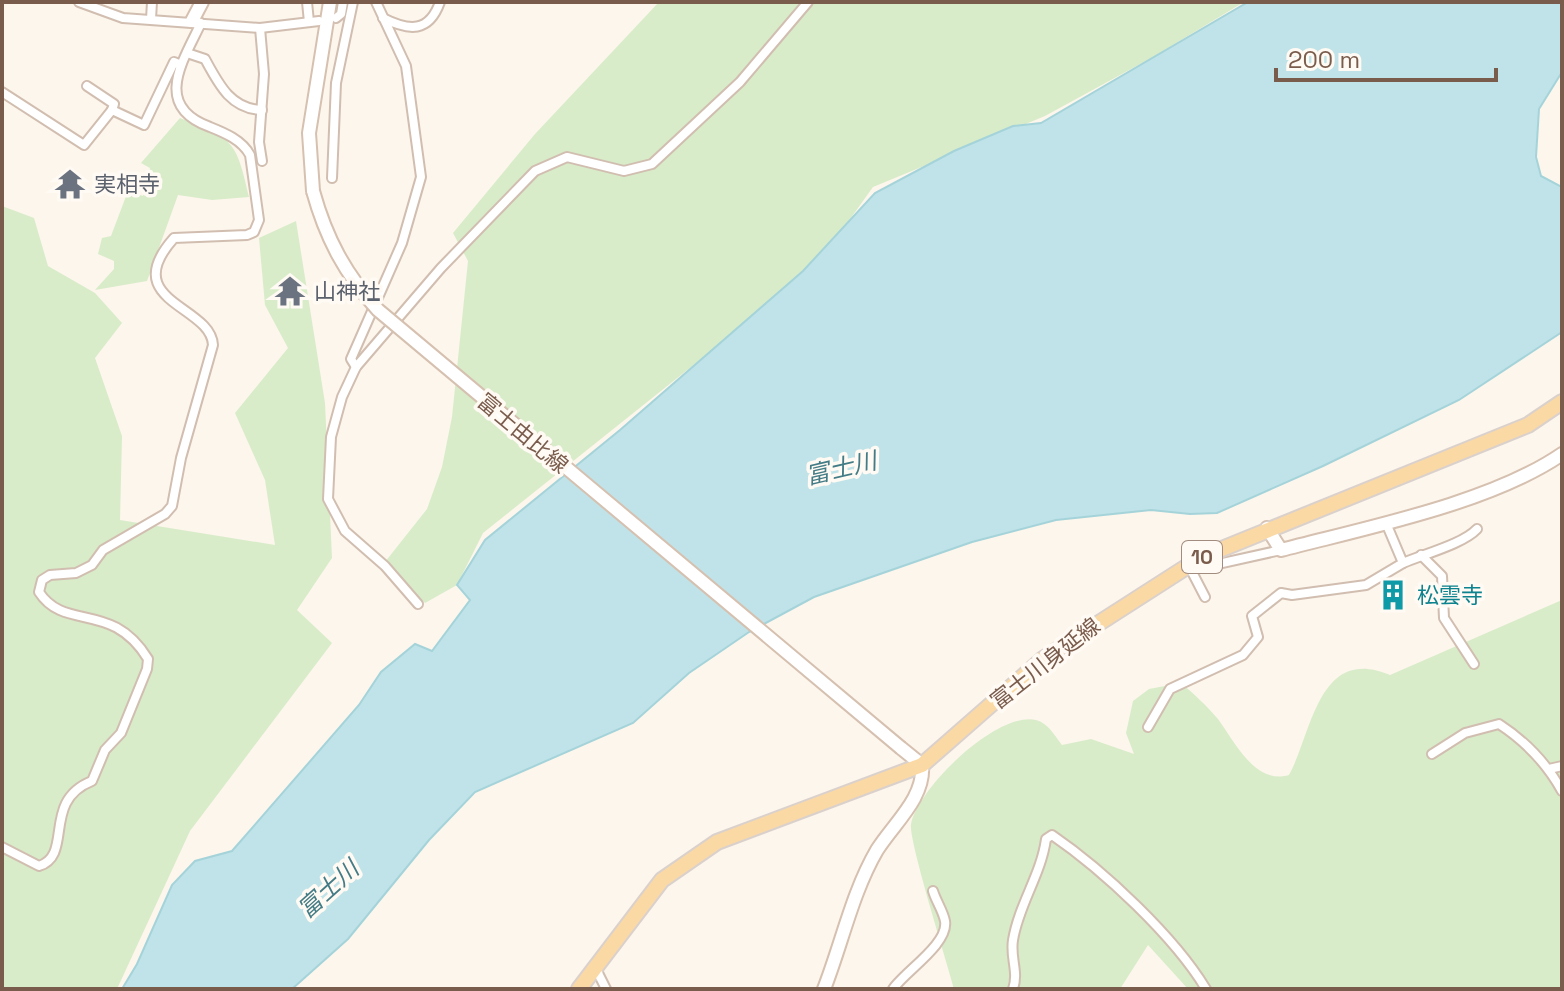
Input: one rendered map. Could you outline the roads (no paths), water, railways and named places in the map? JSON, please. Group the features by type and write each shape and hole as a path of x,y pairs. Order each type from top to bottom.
{"main road":[{"path":"196,22 202,2"},
{"name":"富士由比線","path":"330,2 309,133 313,191 331,246 344,269 378,310 922,765"},
{"name":"富士川身延線","path":"579,989 662,880 687,861 750,827 922,765 1075,636 1202,557 1267,528 1528,425 1562,402"},
{"path":"1267,528 1281,550 1386,523 1521,479 1562,454"},
{"path":"824,989 860,885 877,850 916,795 923,779 922,765"}],"street":[{"path":"79,2 105,14 260,28 319,21"},
{"path":"151,19 152,2"},
{"path":"307,2 309,22"},
{"path":"336,18 341,14 343,2"},
{"path":"332,178 336,83 353,2"},
{"path":"356,367 351,359 402,243 421,177 406,66 376,2"},
{"path":"382,17 410,29 422,27 434,17 440,2"},
{"path":"418,604 385,566 345,531 328,499 331,437 342,397 356,367 441,268 535,171 567,157 624,171 652,164 740,82 808,2"},
{"path":"2,847 39,866 50,862 57,853 57,830 66,800 80,786 92,781 105,750 121,733 147,669 148,659 129,632 112,622 65,613 46,602 39,592 42,580 50,575 76,573 92,565 103,550 165,514 172,506 181,458 213,345 210,331 164,296 157,285 159,268 174,238 247,235 254,232 259,220 250,155 245,146 205,126 182,107 174,94 196,22"},
{"path":"260,28 262,110 259,142 262,161"},
{"path":"187,53 205,59 224,91 240,106 262,110"},
{"path":"112,110 144,125 174,62 181,65"},
{"path":"2,92 84,145 114,104 87,86"},
{"path":"1386,523 1403,563"},
{"path":"1148,727 1170,689 1243,655 1258,637 1252,616 1281,593 1292,595 1366,585 1421,555 1444,545 1466,541 1477,529"},
{"path":"1205,597 1191,570 1281,550"},
{"path":"1421,555 1442,576 1444,618 1474,664"},
{"path":"1432,754 1465,733 1499,724 1518,736 1549,769 1562,791"},
{"path":"1549,769 1562,766"},
{"path":"1013,989 1017,976 1012,944 1019,912 1043,859 1046,839 1052,835 1103,874 1193,967 1206,989"},
{"path":"893,989 913,971 945,929 933,891"},
{"path":"595,967 606,989"}],"water":[{"name":"富士川","path":"1248,2 1562,2 1562,72 1539,109 1536,157 1541,176 1562,187 1562,332 1459,400 1217,513 1151,510 1056,520 972,542 814,597 749,632 689,673 633,723 475,792 429,840 348,939 292,989 122,989 137,964 172,885 195,861 232,851 359,705 381,672 415,644 432,651 470,600 457,585 485,540 620,430 803,271 875,193 954,151 1013,126 1041,123"}],"place":[{"name":"実相寺","path":"70,184"},
{"name":"山神社","path":"290,291"},
{"name":"松雲寺","path":"1393,595"}]}
